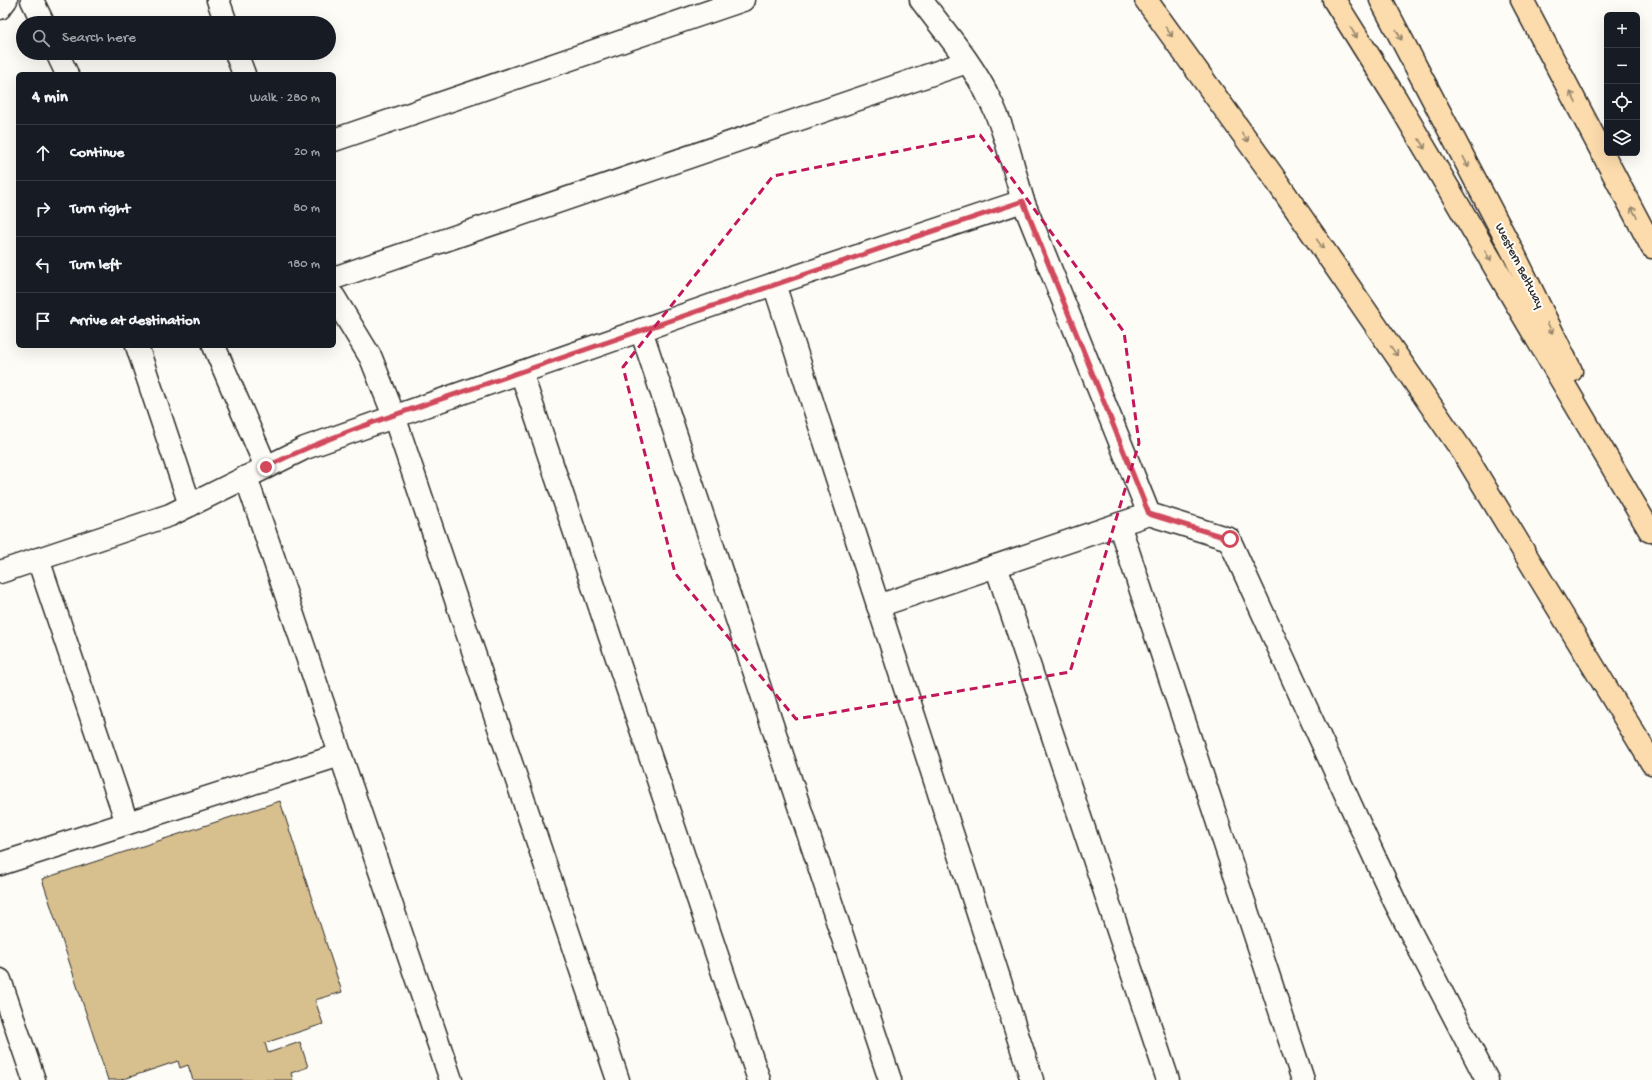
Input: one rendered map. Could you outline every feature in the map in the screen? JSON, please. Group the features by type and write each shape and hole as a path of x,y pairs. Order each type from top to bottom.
{"highway":[{"path":"1146,0 1273,176 1467,458 1652,763"},
{"path":"1334,0 1400,106 1651,533"},
{"name":"Western Beltway","path":"1381,0 1514,254 1651,533"},
{"path":"1522,0 1652,247"}],"lane":[{"path":"0,8 6,0"},
{"path":"32,0 40,16"},
{"path":"218,0 224,16"},
{"path":"336,139 743,0"},
{"path":"921,0 967,62 991,100 1000,124 1023,201 1149,514"},
{"path":"60,60 66,72"},
{"path":"239,60 243,72"},
{"path":"336,277 967,62"},
{"path":"0,572 170,515 305,448 774,284 1023,201"},
{"path":"774,284 1032,1080"},
{"path":"336,300 372,358 394,416 618,1080"},
{"path":"642,330 890,1080"},
{"path":"138,348 190,505"},
{"path":"215,348 266,467"},
{"path":"521,372 759,1080"},
{"path":"246,477 451,1080"},
{"path":"878,606 1149,514 1230,539 1396,902 1487,1080"},
{"path":"1119,524 1304,1080"},
{"path":"38,559 127,823"},
{"path":"996,566 1168,1080"},
{"path":"0,864 340,755"},
{"path":"0,980 34,1080"}],"highlighted area":[{"path":"980,135 1124,332 1139,443 1070,672 796,719 675,573 623,367 773,176"}],"building":[{"path":"280,801 342,992 315,1000 323,1024 265,1043 268,1053 300,1042 308,1067 291,1073 293,1080 193,1080 188,1065 180,1068 178,1061 121,1080 108,1080 42,879"}],"route":[{"path":"266,467 305,448 394,416 747,293 1023,201 1149,514 1230,539"}]}
